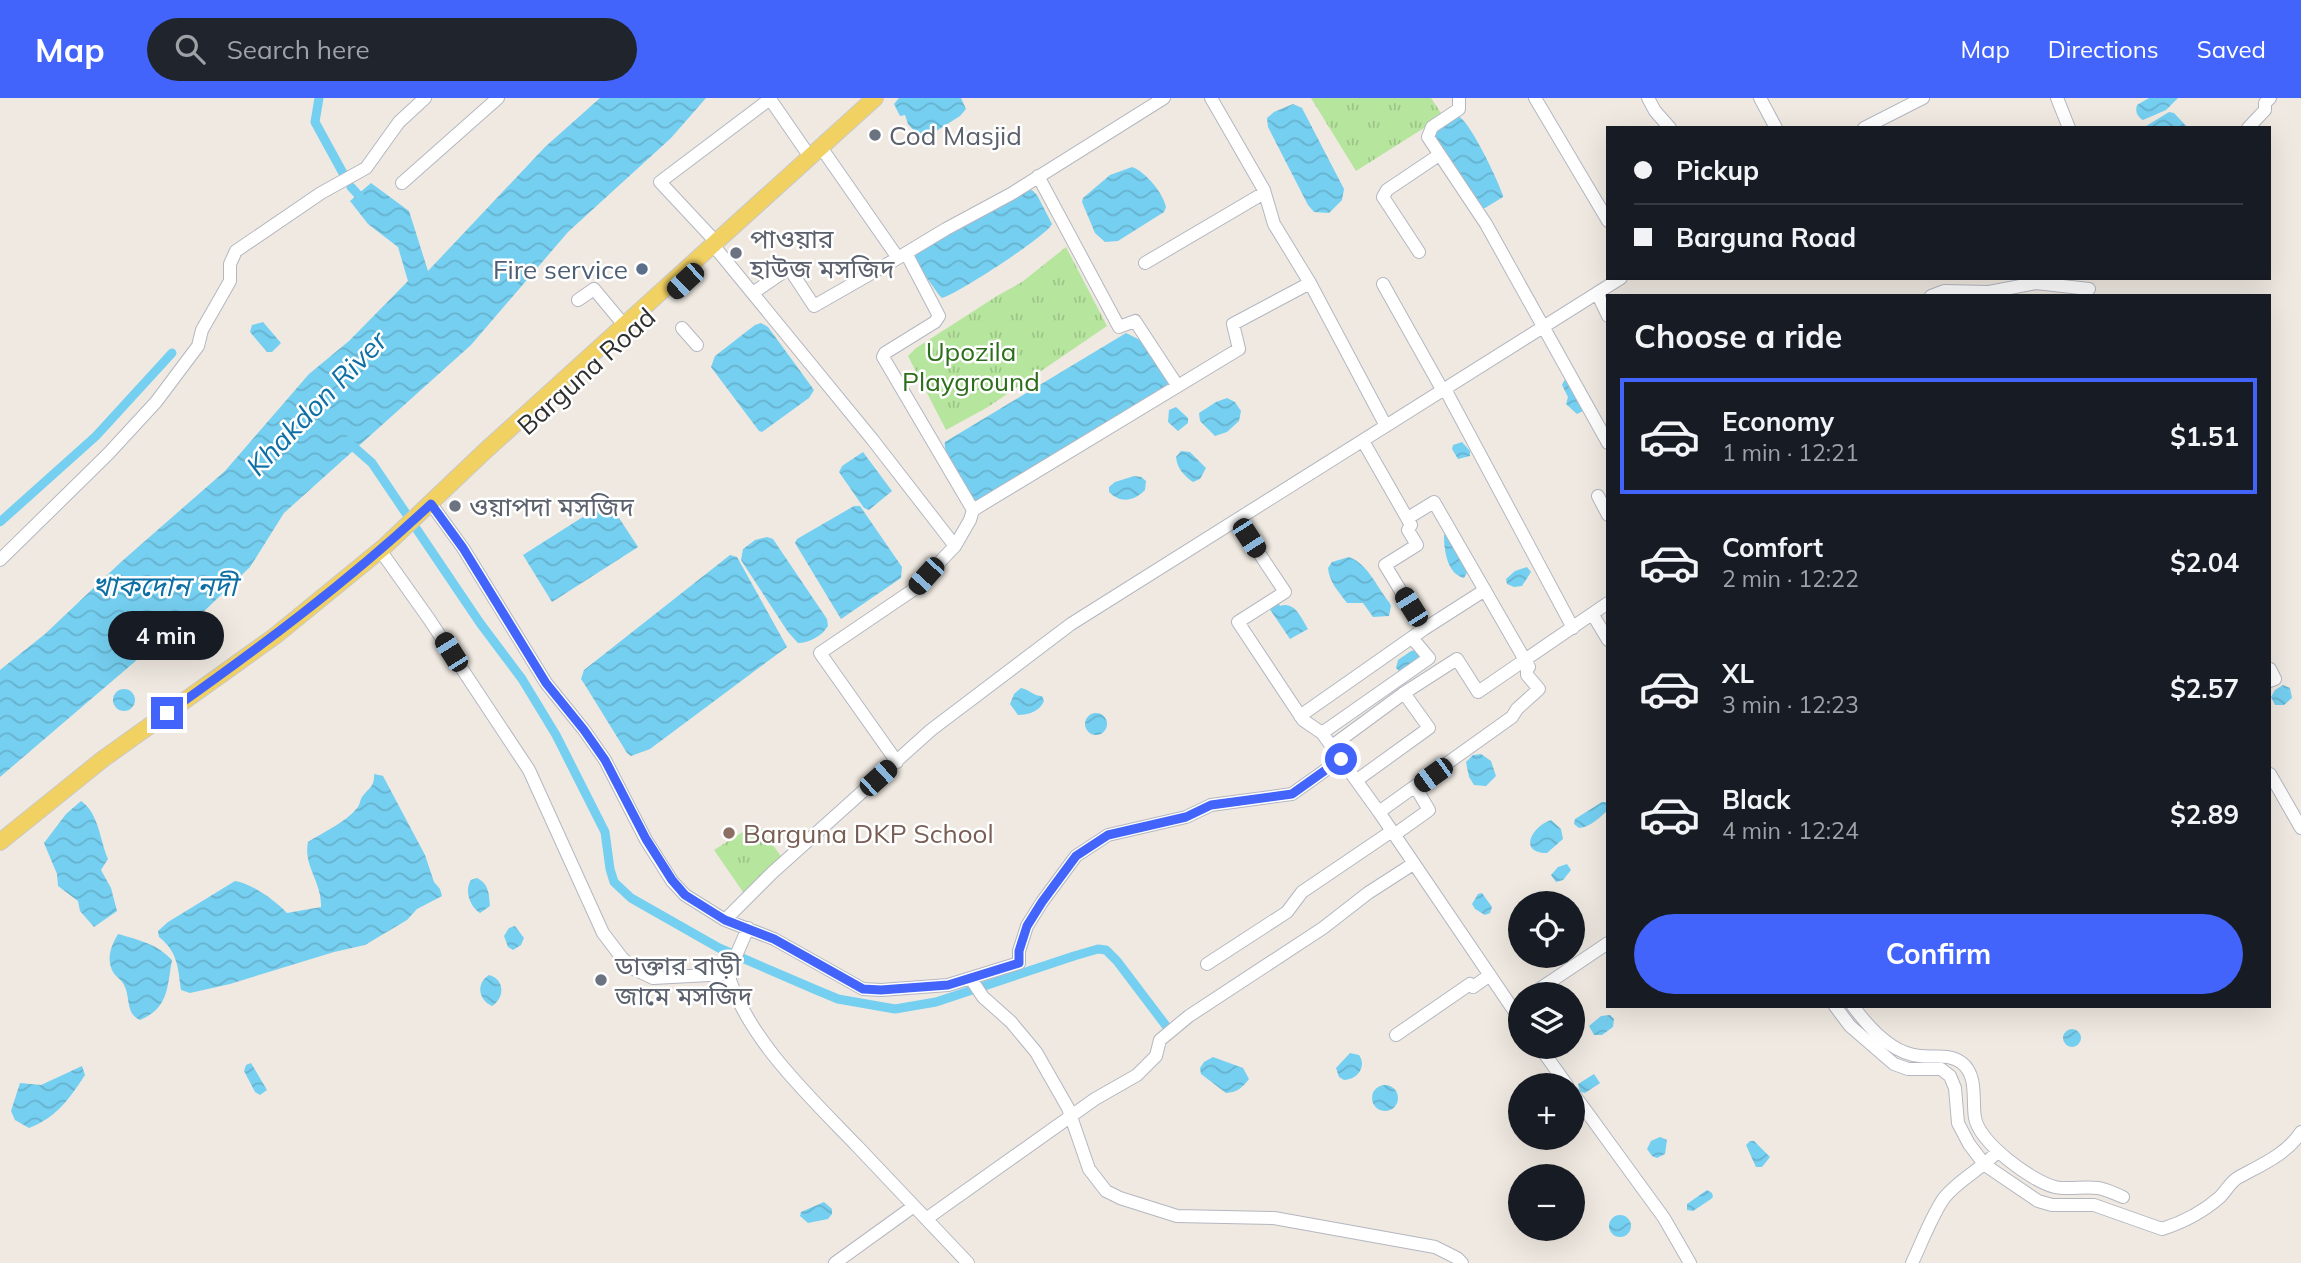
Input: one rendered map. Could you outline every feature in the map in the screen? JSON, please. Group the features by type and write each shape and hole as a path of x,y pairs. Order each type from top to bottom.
{"main road":[{"name":"Barguna Road","path":"430,505 463,482 817,155 874,99"},
{"name":"Barguna Road","path":"0,842 103,760 275,636 382,548 624,325 717,246"}],"street":[{"path":"0,560 108,454 165,391 198,346 202,330 230,281 230,264 236,251 321,193 366,168 399,122 425,98"},
{"path":"402,183 498,98"},
{"path":"954,546 717,246 660,182 771,98 902,256 939,316 935,322 885,353 883,357 973,510"},
{"path":"754,293 789,268 814,306 1011,194 1164,98"},
{"path":"1211,98 1265,193 1274,224 1310,283 1386,426"},
{"path":"1459,98 1459,109 1432,127 1428,137 1486,224 1606,439"},
{"path":"1535,98 1606,218"},
{"path":"1648,98 1668,126"},
{"path":"1760,98 1775,126"},
{"path":"1868,126 1923,98"},
{"path":"2057,98 2068,126"},
{"path":"2250,126 2265,110 2265,103 2270,98"},
{"path":"1419,252 1383,197 1387,190 1439,155"},
{"path":"1038,176 1119,327 1135,321 1177,385"},
{"path":"1145,263 1265,193"},
{"path":"725,920 764,881 931,730 1071,624 1618,280"},
{"path":"897,762 820,653 913,590 954,546 973,510 1239,349 1233,324 1310,283"},
{"path":"1936,294 1944,291 1997,291 2036,283 2066,291 2090,288"},
{"path":"1383,284 1444,390 1573,628"},
{"path":"578,300 594,289 624,325"},
{"path":"1597,293 1606,312"},
{"path":"682,328 697,345"},
{"path":"1363,441 1411,525 1408,530 1417,545 1385,565 1424,629"},
{"path":"1598,496 1606,511"},
{"path":"1379,811 1416,788 1512,718 1517,709 1539,689 1527,675 1529,667 1526,661 1434,502 1408,518"},
{"path":"430,505 463,548 546,683 605,760 646,839 685,895 725,920 785,944 863,989 937,986 967,980 1019,963 1019,951 1027,926 1042,902 1076,856 1108,835 1186,817 1211,805 1292,794 1341,759"},
{"path":"1237,520 1285,592 1238,622 1300,716 1322,733 1332,746 1490,975 1508,996"},
{"path":"382,548 529,770 603,933 622,958 634,969 653,978 728,974"},
{"path":"1300,716 1424,629 1485,590"},
{"path":"1332,746 1404,693 1457,659 1478,692 1606,605"},
{"path":"1593,615 1606,637"},
{"path":"1322,733 1429,658 1413,639"},
{"path":"1357,780 1429,727 1404,693"},
{"path":"2271,776 2301,828"},
{"path":"1208,964 1287,912 1302,892 1429,810 1416,788"},
{"path":"926,1219 1095,1100 1138,1075 1156,1056 1160,1040 1189,1016 1323,928 1368,893 1413,864"},
{"path":"748,928 728,974 735,996 766,1045 829,1117 968,1263"},
{"path":"1550,982 1606,944"},
{"path":"1396,1035 1470,984 1473,987 1490,975"},
{"path":"967,980 1011,1022 1036,1052 1068,1108 1069,1118 1094,1176 1106,1191 1177,1216 1274,1218 1435,1247 1462,1263"},
{"path":"1836,1008 1850,1026 1894,1064 1908,1069 1941,1069 1950,1076 1955,1088 1958,1123 1969,1144 1985,1165 2038,1201 2052,1205 2094,1205 2162,1229 2196,1215 2220,1197 2239,1177 2294,1144 2301,1132"},
{"path":"1854,1008 1863,1020 1900,1052 1955,1059 1965,1065 1972,1079 1976,1121 1983,1136 1998,1151 2041,1183 2058,1187 2100,1188 2123,1197"},
{"path":"1585,1109 1664,1218 1690,1263"},
{"path":"1912,1263 1944,1199 1998,1151"},
{"path":"835,1263 914,1206"}],"green space":[{"path":"1311,98 1431,98 1443,116 1356,171"},
{"name":"Upozila Playground","path":"1066,247 1107,326 988,407 946,430 908,356 916,348 1022,282"},
{"path":"757,823 783,859 743,892 714,850"}],"water":[{"name":"খাকদোন নদী","path":"600,98 706,98 671,138 568,232 471,345 284,513 250,567 196,619 145,653 0,777 0,670 45,634 121,562 225,471 309,374 349,341 408,281 398,247 368,224 350,201 371,183 409,211 428,271 545,147"},
{"path":"899,98 961,98 966,109 960,116 922,140 908,124 905,115 900,116 894,104"},
{"path":"2149,98 2178,98 2166,110 2143,120 2137,114 2137,105"},
{"path":"1293,104 1302,108 1344,189 1342,200 1329,213 1314,212 1308,205 1268,127 1267,118"},
{"path":"2169,112 2174,113 2186,126 2146,126"},
{"path":"1457,115 1476,139 1503,195 1485,208 1480,208 1431,133"},
{"path":"1132,167 1143,173 1153,184 1166,207 1164,212 1118,241 1105,242 1095,233 1082,202 1083,198 1110,175"},
{"path":"1032,190 1052,224 1001,264 942,298 917,264 915,253"},
{"path":"263,322 281,343 272,352 267,352 250,332 252,325"},
{"path":"761,323 768,327 814,390 809,398 762,432 711,367 715,356"},
{"path":"1126,333 1142,341 1172,385 977,502 951,464 945,442"},
{"path":"1570,377 1587,409 1577,414 1566,404 1568,397 1562,385 1565,379"},
{"path":"1227,398 1235,402 1241,411 1239,421 1227,432 1215,436 1200,421 1199,413"},
{"path":"1176,407 1188,418 1188,423 1178,431 1168,422 1169,410"},
{"path":"1462,442 1470,451 1470,456 1458,459 1452,449 1453,445"},
{"path":"1181,451 1190,452 1206,468 1200,479 1193,482 1182,471 1176,457"},
{"path":"863,452 892,491 869,510 864,508 839,472 842,466"},
{"path":"1134,476 1146,481 1145,490 1136,497 1123,500 1109,492 1109,487 1115,482"},
{"path":"608,501 638,547 552,602 523,555"},
{"path":"854,506 860,506 902,567 901,578 841,619 795,543 797,539"},
{"path":"1447,533 1468,571 1464,578 1458,576 1450,567 1445,547 1444,535"},
{"path":"767,537 773,539 827,619 828,626 825,630 811,640 798,643 788,632 741,560 743,549 755,540"},
{"path":"730,555 737,557 787,647 650,749 631,756 581,679 584,670"},
{"path":"1349,557 1367,570 1389,602 1389,616 1373,617 1363,603 1347,603 1335,587 1328,568 1332,562"},
{"path":"1527,567 1531,572 1522,586 1507,584 1506,579 1515,571"},
{"path":"1278,602 1280,606 1294,608 1308,629 1290,639 1269,608"},
{"path":"1416,650 1421,657 1405,671 1399,671 1396,668 1398,660"},
{"path":"2283,685 2290,688 2292,698 2284,705 2275,705 2271,697 2275,690"},
{"path":"1021,688 1042,696 1044,701 1034,712 1018,715 1010,704 1014,694"},
{"path":"124,689 132,692 135,700 132,708 124,711 116,708 113,700 116,692"},
{"path":"1096,713 1104,716 1107,724 1104,732 1096,735 1088,732 1085,724 1088,716"},
{"path":"1481,754 1491,761 1496,776 1486,786 1474,785 1466,762 1473,755"},
{"path":"374,774 383,776 425,855 442,896 417,909 407,920 365,945 230,984 190,993 181,990 176,961 159,937 158,931 168,922 235,881 263,893 287,913 321,907 319,890 308,859 308,842 353,813 372,785"},
{"path":"81,801 92,813 98,828 108,859 101,870 111,888 117,911 94,927 80,911 78,901 58,886 57,874 44,843 66,814"},
{"path":"1606,802 1606,812 1587,826 1579,828 1574,824 1575,819"},
{"path":"1551,820 1561,829 1563,839 1547,853 1538,852 1530,844 1533,834"},
{"path":"1567,864 1571,870 1563,880 1556,882 1551,875 1558,867"},
{"path":"477,878 486,886 490,902 490,906 480,913 473,907 468,893 471,880"},
{"path":"1482,893 1492,907 1490,913 1485,915 1472,904 1478,894"},
{"path":"515,926 524,938 521,945 513,950 508,947 504,936 509,928"},
{"path":"118,934 154,946 172,960 162,1003 140,1020 132,1013 124,985 111,967 110,953"},
{"path":"489,975 498,980 501,989 499,998 492,1006 484,1000 480,991 482,982"},
{"path":"1610,1015 1614,1019 1613,1027 1602,1035 1594,1035 1589,1026 1601,1016"},
{"path":"2072,1029 2078,1032 2081,1038 2078,1044 2072,1047 2066,1044 2063,1038 2066,1032"},
{"path":"1350,1053 1359,1055 1362,1064 1357,1075 1344,1080 1339,1077 1336,1068"},
{"path":"1213,1057 1243,1068 1249,1079 1239,1089 1226,1093 1201,1074 1200,1068 1204,1062"},
{"path":"251,1063 267,1090 260,1095 255,1092 244,1071 246,1065"},
{"path":"82,1066 85,1075 55,1113 29,1128 15,1120 11,1111 20,1083 41,1085"},
{"path":"1594,1074 1600,1083 1585,1093 1585,1080"},
{"path":"1385,1085 1394,1089 1398,1098 1394,1107 1385,1111 1376,1107 1372,1098 1376,1089"},
{"path":"1660,1137 1667,1140 1665,1154 1657,1158 1647,1149 1651,1141"},
{"path":"1754,1141 1770,1157 1762,1167 1756,1167 1746,1145"},
{"path":"1707,1190 1713,1197 1693,1211 1687,1210 1687,1204"},
{"path":"824,1202 832,1209 828,1219 808,1223 800,1216 801,1212"},
{"path":"1620,1215 1628,1218 1631,1226 1628,1234 1620,1237 1612,1234 1609,1226 1612,1218"}],"waterway":[{"path":"319,98 315,122 344,175"},
{"path":"351,187 364,201"},
{"path":"0,522 96,436 172,353"},
{"path":"347,441 372,463 480,623 522,679 556,735 605,832 614,882 631,898 719,948 814,989 838,999 895,1009 936,1002 1074,956 1098,949 1106,950 1167,1027"}],"place":[{"name":"Cod Masjid","path":"875,135"},
{"name":"পাওয়ার হাউজ মসজিদ","path":"736,253"},
{"name":"Fire service","path":"642,269"},
{"name":"ওয়াপদা মসজিদ","path":"455,506"},
{"name":"Barguna DKP School","path":"729,833"},
{"name":"ডাক্তার বাড়ী জামে মসজিদ","path":"601,980"}],"route":[{"path":"167,713 275,636 384,547 431,504 463,548 546,683 605,760 646,839 678,888 697,904 732,924 774,939 863,989 881,990 948,985 1019,963 1019,951 1027,926 1042,902 1076,856 1108,835 1186,817 1211,805 1292,794 1341,759"}],"water label":[{"name":"Khakdon River","path":"316,403"}]}
